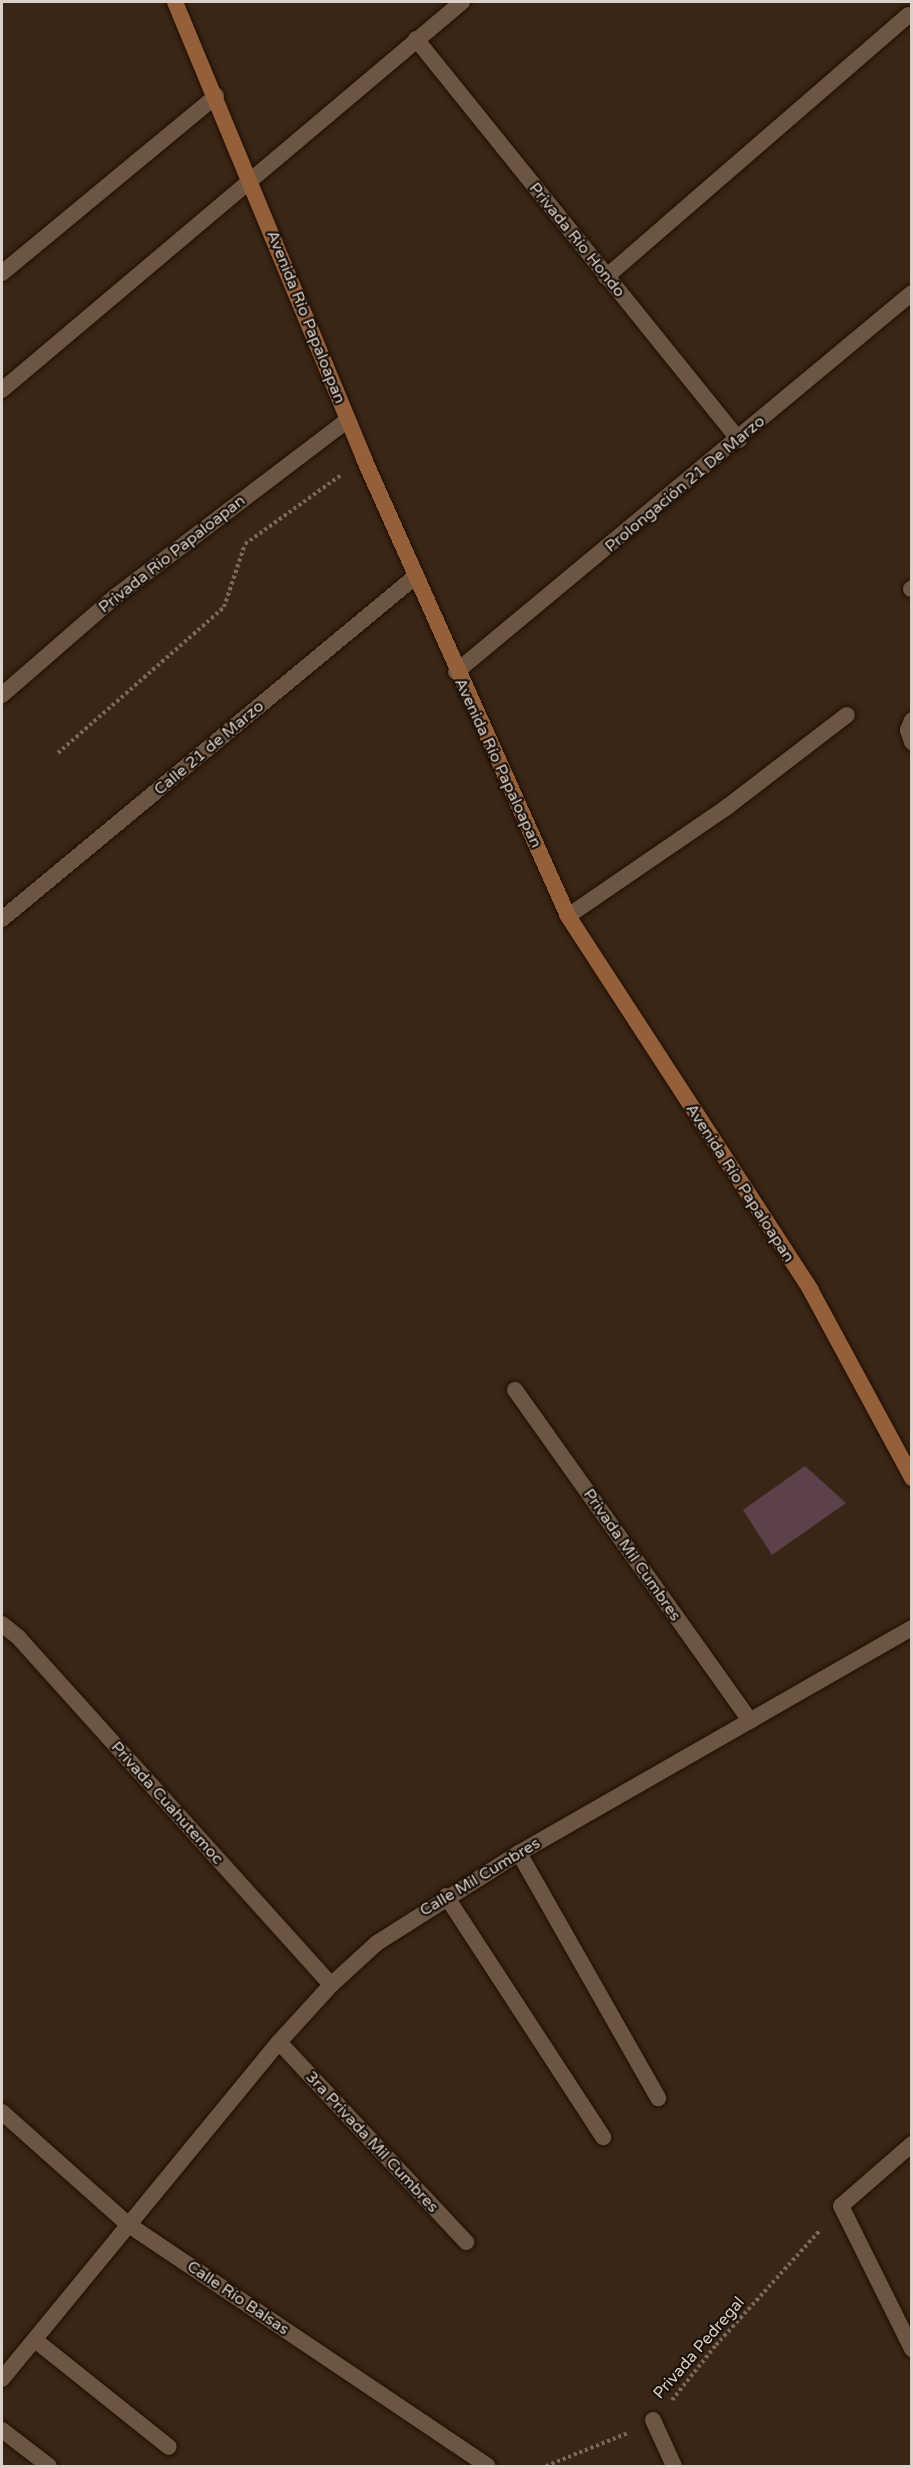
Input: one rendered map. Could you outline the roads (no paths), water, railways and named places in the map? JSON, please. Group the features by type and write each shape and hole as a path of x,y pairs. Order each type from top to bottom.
{"main road":[{"name":"Avenida Río Papaloapan","path":"174,2 216,96 364,459 456,672 568,916 810,1289 912,1478"}],"street":[{"path":"2,390 462,2"},
{"path":"606,277 908,15"},
{"name":"Privada Río Hondo","path":"416,39 740,440"},
{"path":"2,273 216,96"},
{"name":"Prolongación 21 De Marzo","path":"456,672 740,440 912,293"},
{"name":"Privada Río Papaloapan","path":"2,695 116,596 348,420"},
{"name":"Calle 21 de Marzo","path":"2,920 416,576"},
{"path":"568,916 727,807 847,715"},
{"path":"912,720 908,730 912,742"},
{"name":"Privada Mil Cumbres","path":"515,1390 750,1721"},
{"name":"Privada Cuahutemoc","path":"2,1624 18,1637 331,1985"},
{"name":"Calle Mil Cumbres","path":"129,2224 279,2042 331,1985 377,1943 446,1896 519,1853 912,1628"},
{"path":"519,1853 658,2098"},
{"path":"446,1896 603,2137"},
{"name":"3ra Privada Mil Cumbres","path":"279,2042 466,2242"},
{"name":"Calle Río Balsas","path":"2,2113 129,2224 488,2466"},
{"path":"912,2144 841,2206 912,2349"},
{"path":"2,2379 129,2224"},
{"path":"35,2340 169,2448"},
{"path":"652,2420 674,2466"},
{"path":"2,2430 49,2466"}]}
